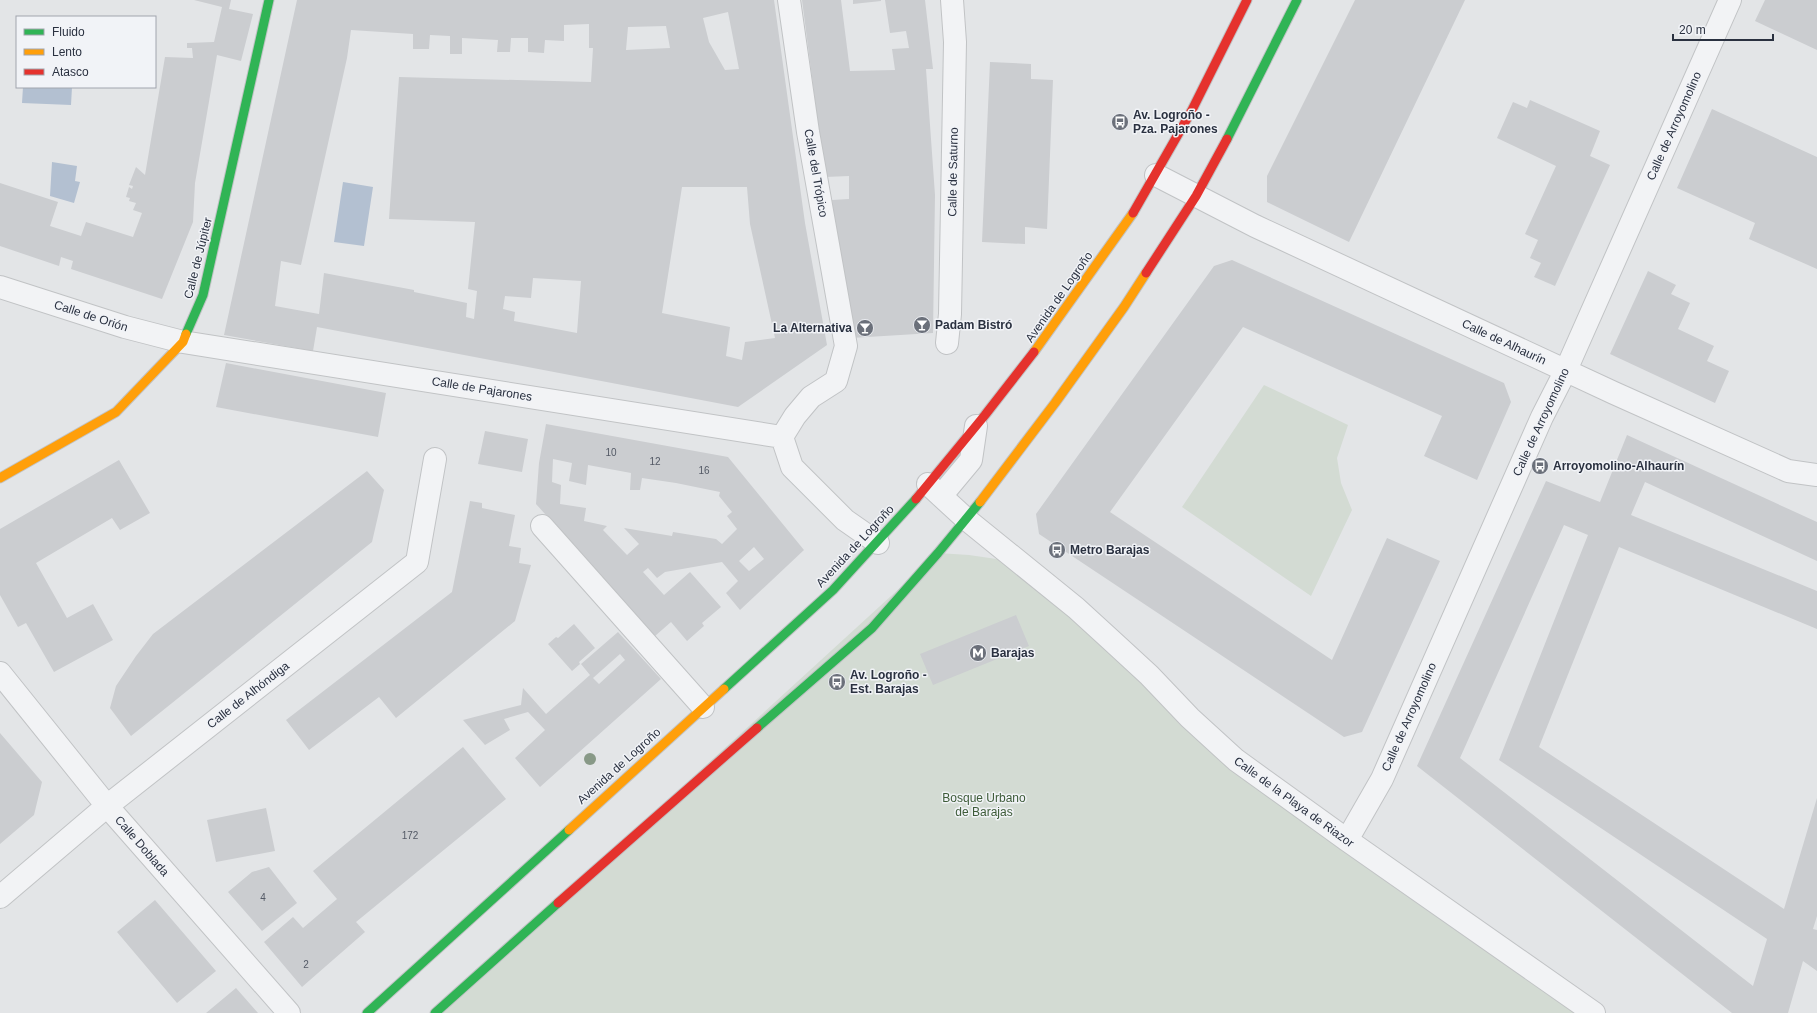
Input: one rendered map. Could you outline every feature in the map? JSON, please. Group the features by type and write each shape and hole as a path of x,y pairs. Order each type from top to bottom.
{"main road":[{"name":"Calle de Júpiter","path":"0,478 116,412 183,342 203,295 270,0"},
{"name":"Avenida de Logroño","path":"976,426 1022,368 1099,261 1156,175 1229,39 1247,0"},
{"path":"435,1013 669,804 872,628 966,519 1055,403 1124,307 1196,196 1244,108 1297,0"},
{"name":"Avenida de Logroño","path":"367,1013 833,590 878,543 934,490"}],"street":[{"name":"Calle del Trópico","path":"782,437 794,416 811,397 836,381 846,346 808,132 788,0"},
{"name":"Calle de Saturno","path":"946,343 950,314 955,42 952,0"},
{"name":"Calle de Arroyomolino","path":"1347,840 1382,779 1542,417 1566,370 1730,0"},
{"name":"Calle de Alhaurín","path":"1156,175 1255,226 1788,471 1817,475"},
{"name":"Calle de Orión","path":"0,287 125,327 183,342"},
{"name":"Calle de Pajarones","path":"183,342 782,437"},
{"path":"934,490 971,460 976,426"},
{"path":"782,437 792,467 846,520 878,543"},
{"name":"Calle de Alhóndiga","path":"0,897 107,806 417,562 435,459"},
{"name":"Calle de la Playa de Riazor","path":"934,490 1017,562 1076,608 1149,675 1190,718 1236,760 1347,840 1594,1013"},
{"path":"542,526 703,707"},
{"name":"Calle Doblada","path":"0,673 107,806 289,1013"}],"green space":[{"path":"1264,385 1348,425 1337,458 1341,483 1352,510 1311,596 1182,507"},
{"name":"Bosque Urbano de Barajas","path":"938,553 969,555 1017,562 1190,718 1594,1013 435,1013"}],"water":[{"path":"23,88 72,88 71,105 22,103"},
{"path":"52,162 77,166 75,181 80,182 74,203 50,196"},
{"path":"343,182 373,187 364,246 334,242"}],"building":[{"path":"194,0 231,0 229,9 253,14 241,61 217,55 195,183 193,222 162,299 71,269 73,261 61,257 59,266 0,246 0,183 58,202 50,226 81,236 86,222 133,237 142,213 133,210 136,203 129,201 130,198 126,197 129,187 132,189 133,186 129,185 136,167 145,175 165,57 193,58 192,48 187,48 187,43 214,42 222,7"},
{"path":"297,0 774,0 805,223 827,345 738,407 317,327 313,351 224,335","holes":["728,12 739,69 725,70 709,42 703,18","589,24 589,48 593,48 591,82 399,77 389,219 475,222 468,289 477,291 474,319 466,317 467,303 414,292 414,290 324,273 319,314 275,306 281,261 301,265 347,58 351,30 413,34 413,49 429,49 430,35 450,36 450,54 462,54 462,38 498,40 497,52 510,52 511,38 528,38 528,52 544,53 545,40 564,41 564,25","666,26 670,48 626,50 628,27","682,187 747,187 750,224 775,338 745,342 742,360 726,356 730,327 662,313","533,278 581,281 577,333 514,321 515,312 503,309 505,296 531,298"]},
{"path":"802,0 841,0 850,71 895,70 892,49 909,48 906,31 890,33 885,0 925,0 933,69 926,69 935,195 933,333 851,338 832,200 849,199 849,176 825,177"},
{"path":"853,0 881,0 881,1 853,4"},
{"path":"1355,0 1465,0 1349,242 1267,202 1267,176"},
{"path":"1765,0 1817,0 1817,50 1755,21"},
{"path":"990,62 1031,64 1031,79 1053,80 1047,229 1025,227 1025,244 982,242"},
{"path":"1530,100 1600,131 1590,156 1610,165 1555,286 1534,277 1541,263 1530,258 1538,240 1525,234 1556,166 1497,138 1513,102 1527,108"},
{"path":"1712,109 1817,157 1817,269 1749,239 1755,223 1677,188"},
{"path":"1232,260 1504,383 1511,402 1477,480 1424,456 1442,416 1243,327 1110,512 1332,660 1387,538 1440,561 1362,732 1344,737 1039,534 1036,514 1214,266"},
{"path":"1648,271 1676,285 1671,294 1690,303 1678,329 1714,346 1707,361 1729,371 1715,403 1610,354"},
{"path":"226,363 386,393 378,437 216,407"},
{"path":"546,424 728,457 804,550 740,610 726,593 738,581 722,562 665,572 657,578 648,568 643,572 664,595 690,572 721,607 702,623 704,626 687,641 671,622 655,636 536,504 539,463","holes":["553,459 572,463 569,481 586,485 588,465 631,473 630,490 640,490 642,478 720,492 719,496 732,512 727,516 737,529 722,544 716,539 673,532 672,536 624,528 639,544 627,555 603,530 607,526 584,521 586,508 560,504 561,485 552,482","754,547 764,559 749,571 739,561"]},
{"path":"485,431 528,439 522,472 478,464"},
{"path":"1627,435 1817,522 1817,561 1645,482 1631,515 1817,591 1817,629 1619,547 1539,747 1784,909 1817,798 1817,916 1813,929 1817,930 1817,971 1803,961 1788,1013 1732,1013 1417,766 1546,481 1600,502","holes":["1564,525 1588,535 1499,760 1767,939 1753,986 1460,758"]},
{"path":"119,460 150,513 120,530 112,518 36,563 67,618 93,604 113,640 54,672 26,623 18,627 0,595 0,529"},
{"path":"367,471 384,490 372,542 131,736 110,708 116,686 153,634"},
{"path":"470,501 482,503 482,508 515,515 509,546 521,548 519,563 531,565 515,621 396,718 379,697 309,750 286,720 452,592"},
{"path":"1016,615 1029,646 933,685 920,654"},
{"path":"574,624 595,648 579,662 580,664 572,671 548,644 556,637 558,638"},
{"path":"618,632 661,679 540,787 515,758 545,730 528,712 504,719 510,730 485,745 463,720 521,705 523,688 546,714 590,675 581,664","holes":["620,654 625,660 599,684 593,678"]},
{"path":"0,733 42,782 34,815 0,844"},
{"path":"463,747 506,799 356,922 365,932 302,987 264,942 293,917 303,928 337,899 313,871"},
{"path":"266,808 275,851 216,862 207,820"},
{"path":"269,867 297,903 262,931 228,892 252,872"},
{"path":"155,900 216,971 177,1003 117,932"},
{"path":"236,988 258,1013 206,1013"}],"traffic: fast":[{"path":"186,334 203,295 269,0"},
{"path":"1227,139 1297,0"},
{"path":"724,689 833,590 916,499"},
{"path":"757,728 872,628 938,553 980,502"},
{"path":"367,1013 569,830"},
{"path":"435,1013 558,903"}],"traffic: slow":[{"path":"1034,352 1133,213"},
{"path":"980,502 1055,403 1124,307 1146,273"},
{"path":"0,478 116,412 183,342 186,334"},
{"path":"569,830 724,689"}],"traffic: jam":[{"path":"1133,213 1192,110 1247,0"},
{"path":"1146,273 1196,196 1227,139"},
{"path":"916,499 985,415 1034,352"},
{"path":"558,903 757,728"}],"place":[{"name":"Av. Logroño - Pza. Pajarones","path":"1120,122"},
{"name":"Padam Bistró","path":"922,325"},
{"name":"La Alternativa","path":"865,328"},
{"name":"Arroyomolino-Alhaurín","path":"1540,466"},
{"name":"Metro Barajas","path":"1057,550"},
{"name":"Barajas","path":"978,653"},
{"name":"Av. Logroño - Est. Barajas","path":"837,682"}]}
